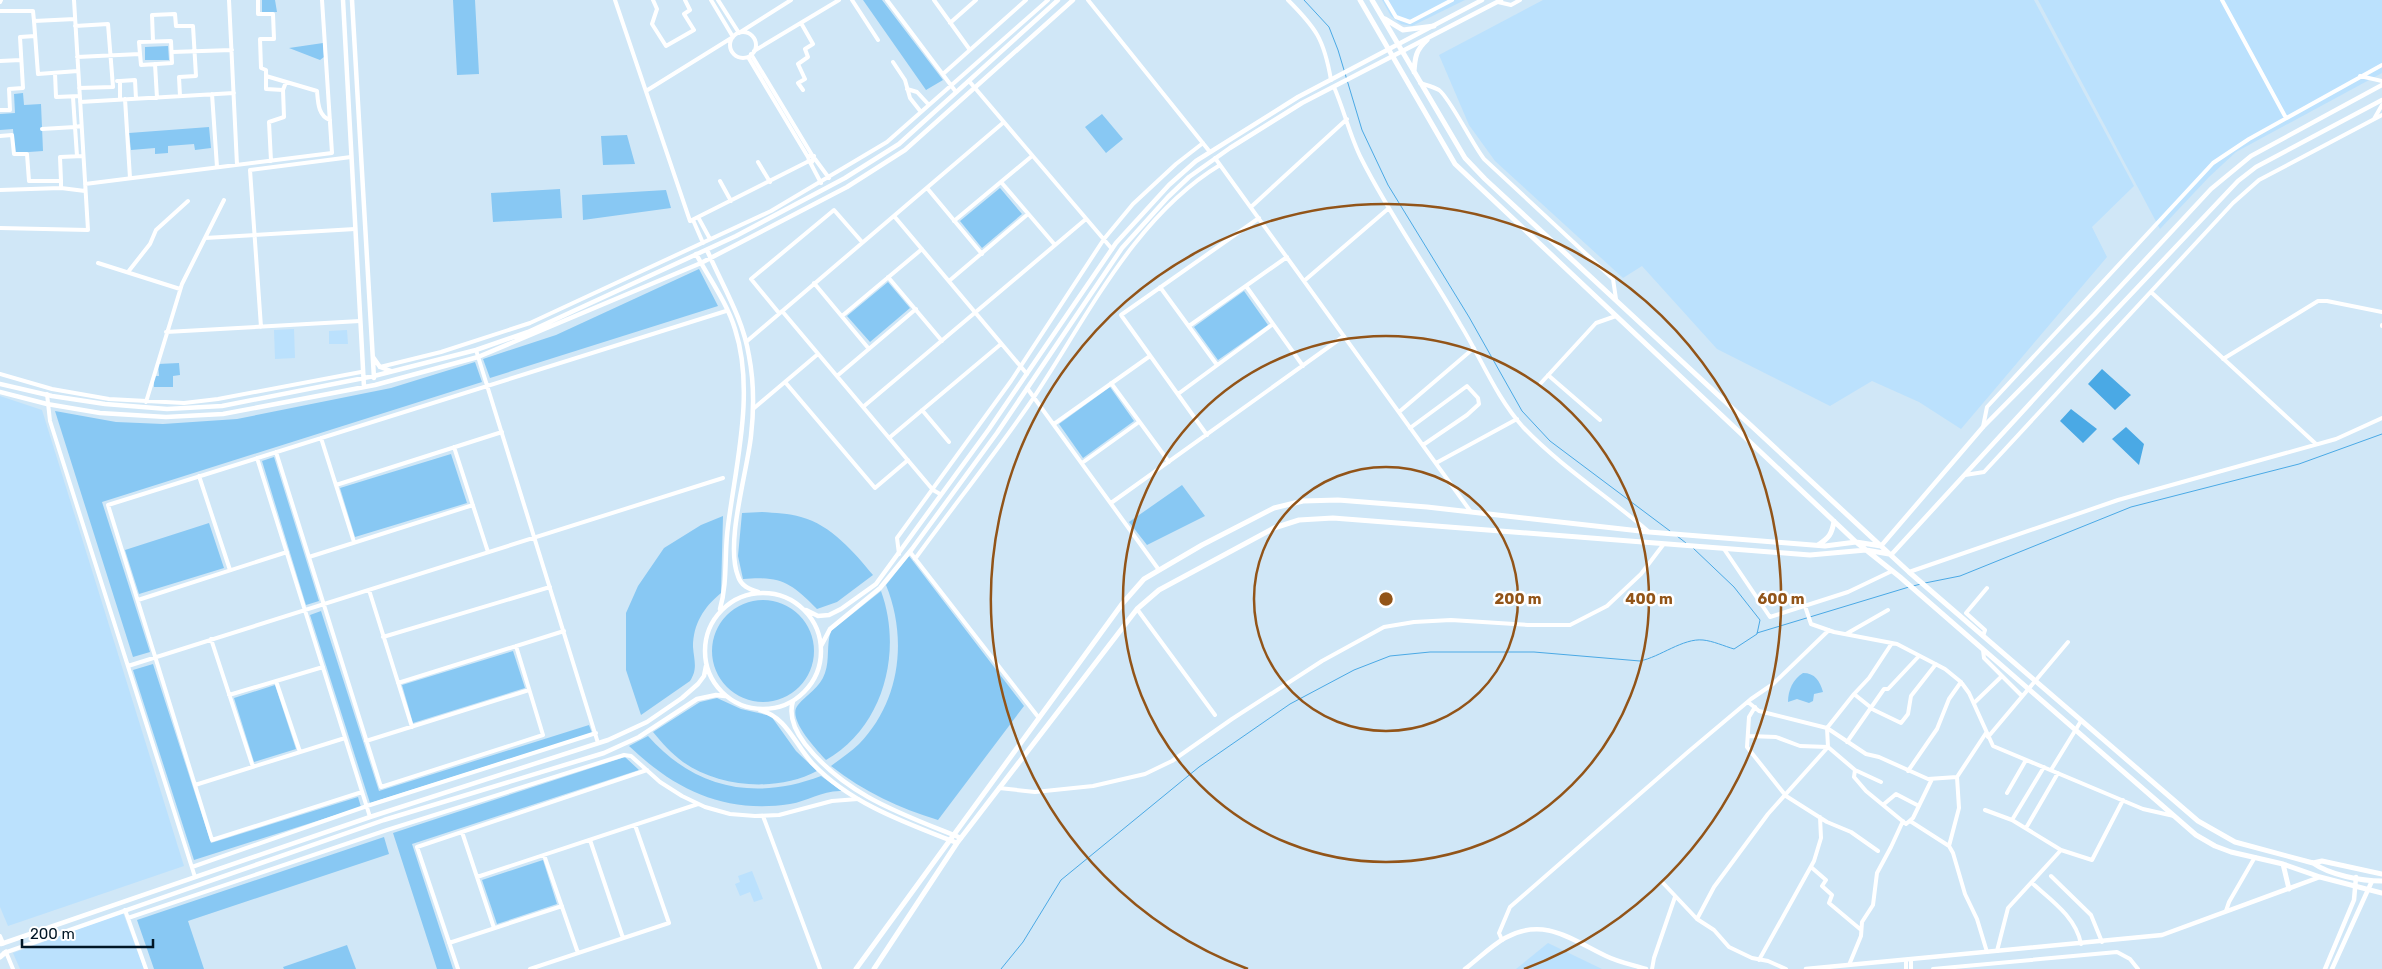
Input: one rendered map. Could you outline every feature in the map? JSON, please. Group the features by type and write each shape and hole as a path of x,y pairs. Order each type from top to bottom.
{"main road":[{"path":"1360,0 1455,164 1856,542 1901,578 2196,835 2215,846 2382,893"},
{"path":"1372,0 1465,158 1485,179 1911,574 2198,822 2215,833 2235,842 2314,863 2321,868 2372,881 2382,880"},
{"path":"1382,17 1403,30 1434,26"},
{"path":"1414,72 1415,55 1418,48 1427,40"},
{"path":"856,969 1122,604 1144,579 1274,508 1304,501 1346,501 1471,512 1655,533 1818,545 1856,542 1881,546"},
{"path":"874,969 957,843 1137,609 1159,590 1274,528 1299,520 1333,518 1810,555 1866,550 1891,554"},
{"path":"1818,545 1828,539 1833,531 1834,521"},
{"path":"2314,863 2322,861 2382,874"},
{"path":"2284,864 2289,890"},
{"path":"0,956 6,952"}],"street":[{"path":"0,228 88,230 74,0"},
{"path":"228,0 237,165"},
{"path":"258,0 258,14 273,14 274,39 260,39 261,68 266,70 266,89 283,90"},
{"path":"85,184 332,154 322,0"},
{"path":"343,0 364,387"},
{"path":"352,0 375,385"},
{"path":"615,0 690,221 693,220 703,243"},
{"path":"652,0 657,9 652,24 666,46 694,30 684,14 690,10 686,1"},
{"path":"711,0 733,37"},
{"path":"718,0 739,33"},
{"path":"646,91 791,0"},
{"path":"733,37 730,45 732,53 739,58 751,54 839,0"},
{"path":"852,0 878,40"},
{"path":"887,0 956,92"},
{"path":"934,0 970,50"},
{"path":"950,23 976,0"},
{"path":"943,74 1026,0"},
{"path":"380,367 441,352 530,323 771,211 887,142 1048,0"},
{"path":"0,384 104,404 167,409 222,406 394,372 476,350 528,332 707,250 846,178 898,144 1058,0"},
{"path":"0,392 47,404 100,413 166,417 222,414 375,385 478,357 701,263 847,188 905,150 1073,0"},
{"path":"1088,0 1210,152"},
{"path":"1288,0 1316,29 1325,50 1331,80"},
{"path":"1386,0 1396,18 1410,22 1452,0"},
{"path":"707,250 743,328 750,357 753,409 751,437 736,530 735,559 738,576 748,589 790,598 818,616 828,616 876,584 1027,374 1112,249 1169,185 1210,152 1298,97 1482,0"},
{"path":"821,646 830,629 880,588 910,552 1027,388 1122,248 1168,197 1215,158 1302,103 1394,58 1499,1 1511,5 1520,0"},
{"path":"2222,0 2286,118"},
{"path":"0,11 33,11 38,74 78,71"},
{"path":"153,41 152,15 176,14 176,26 194,26 196,76 179,77 180,96"},
{"path":"34,21 75,19"},
{"path":"801,23 812,44 805,49 808,58 798,64 804,79 798,83 803,90"},
{"path":"75,26 108,24 113,87 79,88"},
{"path":"739,33 747,33 753,38 751,54 811,159 821,183"},
{"path":"0,110 10,110 9,89 23,88 20,37 35,36"},
{"path":"153,41 171,41 172,62 141,65 139,42 153,41"},
{"path":"172,52 232,50"},
{"path":"77,57 140,54"},
{"path":"0,61 21,60"},
{"path":"894,62 905,80 910,98 922,112"},
{"path":"155,64 157,98"},
{"path":"1983,427 1987,407 2188,189 2226,154 2286,118 2382,65"},
{"path":"55,73 56,97 80,96"},
{"path":"266,76 317,91 318,104 322,114 330,120"},
{"path":"2360,76 2382,83"},
{"path":"112,81 135,80 136,99"},
{"path":"120,81 130,178"},
{"path":"969,81 1112,249"},
{"path":"271,161 269,122 284,117 283,90 286,82"},
{"path":"1420,83 1439,90 1447,99 1472,144 1484,159 1613,279 1616,299"},
{"path":"1881,546 1983,427 2094,316 2210,189 2251,156 2382,83"},
{"path":"1337,86 1360,156 1389,208 1474,348 1490,379 1517,418 1562,463 1612,500 1649,532"},
{"path":"907,89 917,92 929,105"},
{"path":"80,102 234,93"},
{"path":"212,94 217,167"},
{"path":"73,96 77,156"},
{"path":"1891,554 2101,326 2238,181 2256,167 2382,100"},
{"path":"2374,120 2382,105"},
{"path":"1964,475 1984,472 2233,203 2259,180 2382,115"},
{"path":"1250,207 1347,119"},
{"path":"746,342 1004,122"},
{"path":"42,129 82,126"},
{"path":"0,136 12,136 14,154 27,154 28,182 61,181"},
{"path":"899,554 897,538 1020,367 1104,239 1133,204 1176,164 1203,143"},
{"path":"60,188 60,157 83,156"},
{"path":"954,221 1032,156"},
{"path":"261,327 250,170 352,157"},
{"path":"1215,158 1471,512"},
{"path":"693,220 770,182 811,159"},
{"path":"811,159 828,178"},
{"path":"758,162 770,182"},
{"path":"915,559 1034,396 1096,299 1147,231 1192,186 1220,165"},
{"path":"720,181 731,201"},
{"path":"1001,182 1055,246"},
{"path":"0,190 60,188 85,191"},
{"path":"927,188 982,254"},
{"path":"146,402 180,289 224,200"},
{"path":"128,272 150,244 156,230 188,201"},
{"path":"1304,281 1389,208"},
{"path":"862,242 834,210 751,279 837,376 933,490 940,494"},
{"path":"949,281 1028,214"},
{"path":"894,216 1027,374"},
{"path":"698,217 710,239"},
{"path":"1207,435 1121,315 1259,218"},
{"path":"863,407 1086,219"},
{"path":"205,238 355,229"},
{"path":"842,316 922,249"},
{"path":"696,254 735,329 744,399 742,436 727,529 724,593 720,609 708,629 704,647 706,666 712,680 725,696 734,702 776,716 811,762 829,780 874,808 957,843"},
{"path":"1189,326 1287,257"},
{"path":"98,263 180,289"},
{"path":"888,277 942,340"},
{"path":"814,283 869,349"},
{"path":"1246,286 1303,366"},
{"path":"1160,287 1217,365"},
{"path":"2151,292 2316,444"},
{"path":"2223,359 2318,302 2327,301 2382,312"},
{"path":"837,376 916,309"},
{"path":"362,792 212,840 108,505 726,311"},
{"path":"1541,383 1596,323 1616,316"},
{"path":"166,332 360,321"},
{"path":"1178,394 1273,324"},
{"path":"1111,503 1344,336"},
{"path":"889,438 1001,344"},
{"path":"1399,412 1474,348"},
{"path":"476,350 598,743"},
{"path":"441,352 443,359"},
{"path":"753,409 818,354"},
{"path":"372,356 380,367 394,372"},
{"path":"1054,424 1150,356"},
{"path":"352,381 361,372 362,361"},
{"path":"0,374 52,389 109,399 146,402 202,401 361,372"},
{"path":"1548,375 1600,420"},
{"path":"785,382 875,488 908,460"},
{"path":"1111,383 1168,462"},
{"path":"294,385 296,392"},
{"path":"1410,428 1467,386 1478,398 1479,404 1467,415 1423,445"},
{"path":"1027,388 1159,570"},
{"path":"47,394 47,404 195,877"},
{"path":"922,410 949,442"},
{"path":"1436,463 1517,418"},
{"path":"1911,574 2118,500 2336,439 2382,418"},
{"path":"1082,463 1139,422"},
{"path":"336,485 502,432"},
{"path":"321,438 354,542"},
{"path":"454,447 488,552"},
{"path":"276,452 381,787 543,735 516,646"},
{"path":"257,458 370,817"},
{"path":"199,476 230,570"},
{"path":"128,666 723,478"},
{"path":"308,557 473,505"},
{"path":"999,788 1035,792 1093,786 1145,774 1172,762 1232,719 1322,661 1384,627 1414,622 1451,620 1528,625 1570,625 1607,606 1641,574 1665,545"},
{"path":"1724,549 1770,617 1848,592 1892,571"},
{"path":"138,600 286,552"},
{"path":"910,552 1039,718"},
{"path":"383,637 550,587"},
{"path":"1983,636 1985,630 1966,613 1987,588"},
{"path":"369,590 412,727"},
{"path":"720,609 749,594 760,592"},
{"path":"1805,606 1811,624 1846,634 1892,643 1936,664 1961,682 1974,703 1993,746 2143,809 2175,816"},
{"path":"1137,609 1215,714"},
{"path":"754,709 775,708 794,701 806,691 818,673 821,646 816,626 806,610"},
{"path":"1846,634 1888,610"},
{"path":"1502,940 1499,933 1510,908 1748,702 1773,684 1829,630"},
{"path":"398,683 564,631"},
{"path":"211,639 253,767"},
{"path":"1949,846 1959,808 1957,777 1987,735 2068,642"},
{"path":"1697,919 1714,887 1768,814 1828,747 1827,728 1869,678 1892,643"},
{"path":"1983,650 1984,658 2022,696"},
{"path":"1847,742 1884,689 1888,689 1919,656"},
{"path":"1854,694 1872,708 1901,723 1908,714 1911,696 1936,664"},
{"path":"0,936 1,944 370,817 598,743 647,722 682,698 704,676 706,666"},
{"path":"230,695 323,667"},
{"path":"1974,703 2002,676"},
{"path":"276,681 300,752"},
{"path":"1908,771 1937,729 1949,700 1961,682"},
{"path":"366,741 529,690"},
{"path":"13,969 6,952 384,820 610,750 639,737 697,699 716,695 725,696"},
{"path":"794,701 790,711 792,721 802,739 833,774 855,791 888,808 961,838"},
{"path":"1748,702 1755,708 1780,717 1827,728 1866,754 1879,757 1908,771 1932,779 1957,777"},
{"path":"1755,708 1749,717 1747,747 1786,796 1820,817 1851,832 1878,851"},
{"path":"2051,770 2081,721"},
{"path":"192,867 367,806 596,733"},
{"path":"1749,736 1776,737 1800,746 1828,747 1855,770 1881,782"},
{"path":"195,785 345,738"},
{"path":"610,750 613,758"},
{"path":"128,918 387,830 624,755 632,756 660,782 698,804 730,814 779,815 832,801 858,799"},
{"path":"2007,793 2026,760"},
{"path":"2012,820 2044,767"},
{"path":"458,969 417,847 647,770"},
{"path":"1855,770 1854,777 1866,791 1906,824 1919,806 1932,779"},
{"path":"2026,828 2058,773"},
{"path":"1884,804 1896,794 1919,806"},
{"path":"1985,810 2012,820 2061,850 2092,860 2124,800"},
{"path":"477,877 698,804"},
{"path":"763,816 820,969"},
{"path":"1759,960 1811,867 1819,847 1820,817"},
{"path":"1849,965 1861,936 1860,929 1873,904 1877,873 1903,821"},
{"path":"1910,821 1949,846 1954,853 1965,894 1977,920 1987,952"},
{"path":"530,969 669,923 635,824"},
{"path":"462,832 494,928"},
{"path":"590,840 623,938"},
{"path":"1997,951 2008,908 2061,850"},
{"path":"544,855 578,953"},
{"path":"2226,911 2229,902 2255,857"},
{"path":"1811,867 1826,880 1822,886 1832,895 1829,903 1860,929"},
{"path":"2051,876 2091,915 2102,942"},
{"path":"1806,969 2162,935 2289,890 2320,877"},
{"path":"2325,969 2354,900 2356,877"},
{"path":"2332,969 2372,881"},
{"path":"1663,883 1697,919 1714,930 1729,947 1786,969"},
{"path":"2032,883 2070,918 2079,934 2081,944"},
{"path":"1652,969 1675,897"},
{"path":"449,943 562,906"},
{"path":"125,910 146,969"},
{"path":"1465,969 1502,940 1516,933 1541,929 1567,934 1607,957 1646,969"},
{"path":"1933,969 2117,952 2130,959 2138,969"},
{"path":"1906,969 1909,959"},
{"path":"1909,959 1911,969"}],"shaded area":[{"path":"262,0 275,0 277,12 262,12"},
{"path":"453,0 475,0 479,74 457,75"},
{"path":"863,0 882,0 943,80 926,90"},
{"path":"1382,0 1465,0 1412,26 1401,24 1391,16"},
{"path":"1543,0 2034,0 2134,186 2092,227 2107,257 1961,429 1919,402 1872,381 1830,406 1717,349 1642,266 1623,278 1495,161 1469,125 1439,55"},
{"path":"2038,0 2382,0 2382,73 2236,152 2209,177 2160,229"},
{"path":"323,43 324,57 320,60 289,48"},
{"path":"168,46 169,60 145,60 145,47"},
{"path":"23,93 24,105 41,104 43,151 15,153 13,129 0,130 0,114 15,113 14,94"},
{"path":"1102,114 1123,139 1106,153 1085,127"},
{"path":"209,127 211,148 195,150 194,144 168,146 168,153 155,154 155,148 131,150 129,133"},
{"path":"627,135 635,164 603,165 601,136"},
{"path":"1000,188 1022,214 982,248 960,221"},
{"path":"560,189 562,218 493,222 491,193"},
{"path":"666,190 671,208 583,220 582,195"},
{"path":"699,269 718,306 490,378 483,359 556,335"},
{"path":"888,282 910,308 870,342 847,316"},
{"path":"1244,291 1268,325 1218,360 1194,327"},
{"path":"294,329 295,358 275,359 274,330"},
{"path":"347,330 348,344 329,344 329,331"},
{"path":"475,362 482,382 102,502 150,652 133,657 55,411 116,422 163,424 237,419 391,388"},
{"path":"179,363 180,375 173,376 173,387 154,387 154,376 159,376 158,364"},
{"path":"2102,369 2131,395 2115,410 2088,384"},
{"path":"1110,387 1134,421 1083,458 1059,424"},
{"path":"0,396 42,410 184,866 8,926 0,907"},
{"path":"2071,409 2097,429 2083,443 2060,421"},
{"path":"2126,427 2144,444 2139,465 2112,439"},
{"path":"451,454 467,503 355,537 340,488"},
{"path":"274,457 319,601 306,605 262,461"},
{"path":"1182,485 1205,516 1147,545 1129,522"},
{"path":"762,512 796,516 822,526 841,540 873,575 837,602 817,609 799,592 784,583 767,579 743,579 738,556 742,513"},
{"path":"723,516 721,593 709,604 697,623 693,647 695,664 692,677 690,681 641,715 626,670 626,613 638,586 664,548 701,525"},
{"path":"209,523 224,568 139,594 125,550"},
{"path":"909,556 1024,706 938,820 882,798 856,784 831,766 859,744 873,727 884,709 896,669 898,648 893,606 886,585"},
{"path":"881,591 887,614 890,638 889,662 884,686 875,708 862,728 846,746 826,760 804,734 796,718 795,711 798,705 817,687 823,678 831,631"},
{"path":"763,600 783,604 799,615 810,631 814,651 810,671 799,687 783,698 763,702 743,698 727,687 716,671 712,651 716,631 727,615 743,604"},
{"path":"321,611 379,791 589,725 592,733 370,803 310,615"},
{"path":"513,651 525,688 413,723 402,685"},
{"path":"153,664 211,843 358,797 361,807 194,860 133,670"},
{"path":"1803,673 1811,674 1816,678 1823,692 1814,694 1813,701 1809,703 1797,699 1788,702 1792,685 1796,678"},
{"path":"275,685 296,749 254,762 234,698"},
{"path":"717,698 741,709 771,716 796,751 817,771 801,778 784,782 749,784 731,782 698,771 683,762 653,732 700,702"},
{"path":"648,736 666,754 686,768 706,779 727,785 773,788 797,784 821,776 842,791 828,792 790,804 766,806 723,802 702,795 664,775 629,746"},
{"path":"625,757 639,770 412,844 453,969 437,969 393,833"},
{"path":"384,837 389,854 188,921 204,969 154,969 137,920"},
{"path":"543,860 557,904 497,924 482,880"},
{"path":"752,871 763,899 754,902 750,892 740,896 735,884 740,882 738,876"},
{"path":"123,913 144,969 20,969 13,953"},
{"path":"1548,943 1602,969 1516,969"},
{"path":"347,945 356,969 284,969 283,967"}],"waterway":[{"path":"1304,0 1329,27 1338,50 1362,130 1388,185 1469,317 1522,411 1550,441 1670,531"},
{"path":"1925,583 1960,576 2131,507 2299,464 2382,434"},
{"path":"1677,536 1686,543"},
{"path":"1001,969 1023,942 1061,880 1199,767 1290,704 1354,670 1390,656 1430,652 1534,652 1640,661 1695,640 1711,641 1734,649 1757,634 1760,620 1734,587 1693,548"},
{"path":"1913,586 1921,584"},
{"path":"1757,633 1909,587"}]}
